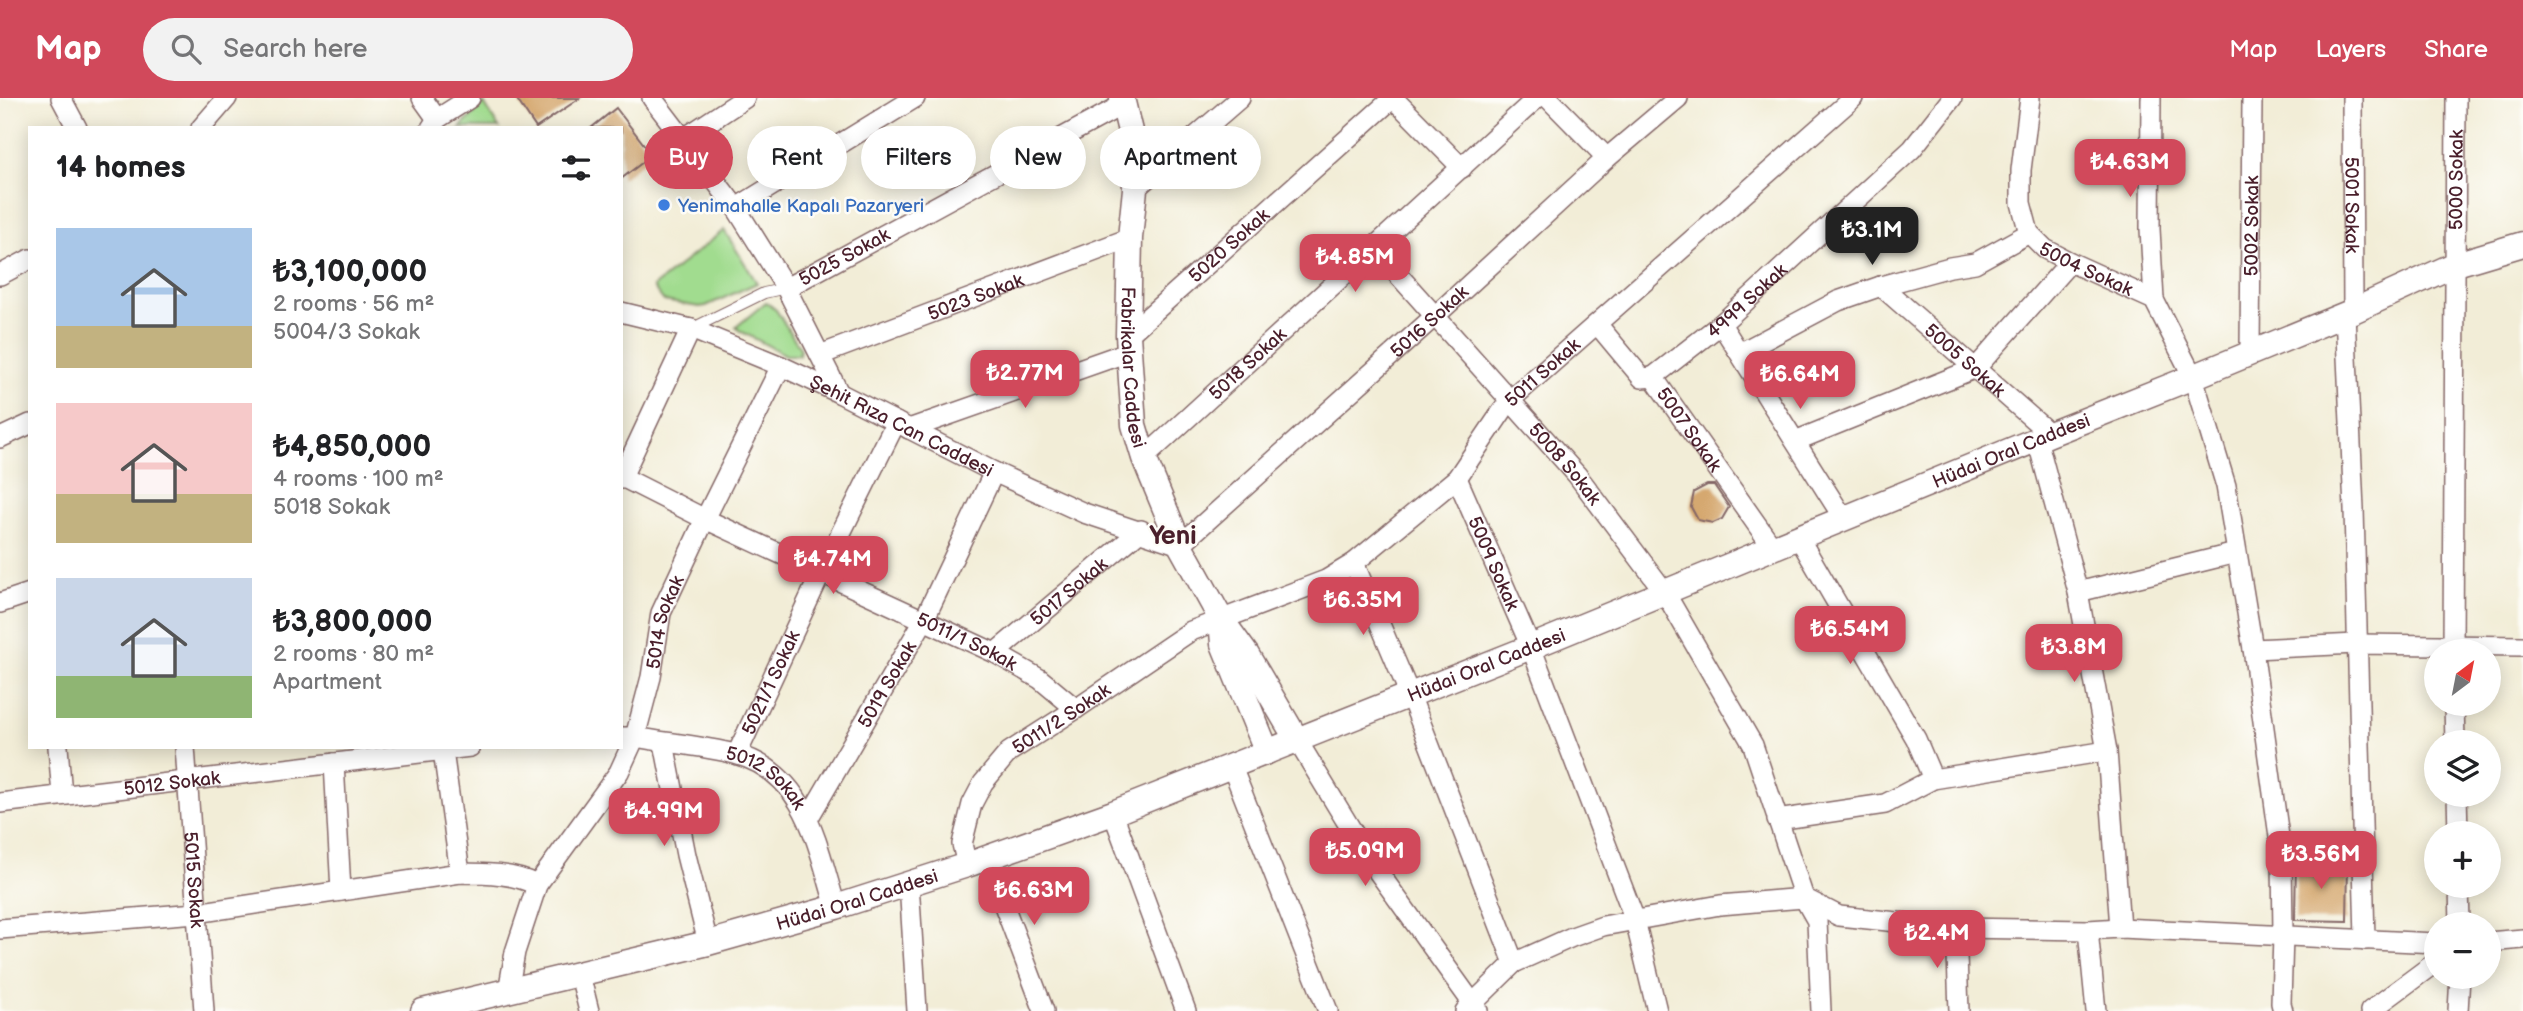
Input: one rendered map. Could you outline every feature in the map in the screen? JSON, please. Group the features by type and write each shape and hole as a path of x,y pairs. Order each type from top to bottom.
{"street":[{"path":"61,98 76,126"},
{"path":"203,126 227,98"},
{"path":"422,98 434,123 470,98"},
{"path":"652,98 673,126"},
{"path":"703,126 745,98"},
{"path":"736,208 915,98"},
{"path":"1208,126 1240,98"},
{"path":"1393,98 1462,167"},
{"name":"5020 Sokak","path":"1128,344 1393,98"},
{"name":"5018 Sokak","path":"1144,458 1537,98"},
{"path":"1549,98 1607,158"},
{"name":"5016 Sokak","path":"1180,545 1607,158 1678,98"},
{"name":"5011 Sokak","path":"1221,620 1325,580 1354,564 1457,478 1509,401 1853,98"},
{"name":"4999 Sokak","path":"1653,377 1721,324 1912,149 1952,98"},
{"name":"5004 Sokak","path":"2030,98 2021,170 2021,203 2029,233 2045,248 2070,262 2154,300 2193,377 2226,486 2253,649 2282,858 2283,1011"},
{"path":"2151,98 2150,229 2154,300"},
{"name":"5002 Sokak","path":"2250,352 2252,98"},
{"name":"5001 Sokak","path":"2352,98 2349,312 2365,940"},
{"name":"5000 Sokak","path":"2453,639 2456,98"},
{"name":"Fabrikalar Caddesi","path":"1123,101 1129,126"},
{"name":"5025 Sokak","path":"786,288 1123,101"},
{"path":"721,189 786,288 839,393"},
{"name":"Fabrikalar Caddesi","path":"1135,189 1130,238 1128,344 1135,425 1144,458 1180,545 1221,620 1247,655 1297,740"},
{"path":"1740,353 1838,301 1881,286 1975,263 2029,233"},
{"name":"5023 Sokak","path":"820,355 1130,238"},
{"name":"Hüdai Oral Caddesi","path":"423,1011 708,943 836,907 1113,813 1774,549 2349,312 2456,264 2523,244"},
{"name":"5008 Sokak","path":"1375,248 1577,475 1664,591 1753,745 1804,898 1817,921 1821,1011"},
{"path":"0,275 28,260"},
{"path":"1795,441 1976,368 2070,262"},
{"name":"5005 Sokak","path":"1881,286 1976,368 2043,437"},
{"name":"Şehit Rıza Can Caddesi","path":"623,312 691,329 782,366 994,472 1084,513 1180,545"},
{"name":"5007 Sokak","path":"1597,324 1642,378 1653,377 1774,549"},
{"path":"1721,324 1844,519"},
{"path":"623,476 691,329"},
{"path":"902,426 1128,344"},
{"name":"5014 Sokak","path":"508,992 516,951 537,885 619,772 628,737 651,677 661,613 782,366"},
{"path":"0,438 28,425"},
{"name":"5021/1 Sokak","path":"737,754 821,573 902,426"},
{"path":"2043,437 2078,592 2107,751 2120,928"},
{"name":"5019 Sokak","path":"808,819 924,620 994,472"},
{"name":"5011/1 Sokak","path":"623,478 995,653 1040,678 1076,709"},
{"name":"5009 Sokak","path":"1457,478 1531,647 1635,920 1657,1011"},
{"name":"5017 Sokak","path":"995,653 1141,530"},
{"path":"1799,538 1916,739 1933,779"},
{"path":"2078,592 2236,553"},
{"path":"1354,564 1410,695 1514,963"},
{"path":"0,603 28,594"},
{"name":"Fabrikalar Caddesi","path":"1221,620 1223,643 1267,752"},
{"name":"5011/2 Sokak","path":"1044,1011 976,861 962,844 972,804 984,783 1009,752 1191,631 1221,620"},
{"path":"2253,649 2356,644 2424,647"},
{"path":"2501,647 2523,646"},
{"name":"5012 Sokak","path":"628,737 737,754 766,767 788,784 808,819 836,907"},
{"path":"1297,740 1371,862 1472,1008 1514,963 1603,926 1720,905 1804,898 1839,916 1956,928 2120,928 2424,942"},
{"path":"664,743 686,855 708,943"},
{"path":"58,749 62,795"},
{"name":"5015 Sokak","path":"185,749 204,1011"},
{"name":"5012 Sokak","path":"0,803 456,749"},
{"path":"443,751 460,873"},
{"path":"1777,820 1885,804 1933,779 2107,751"},
{"path":"334,763 341,891"},
{"path":"1232,767 1328,1011"},
{"path":"1113,813 1186,1011"},
{"path":"0,929 196,913 460,873 519,876 537,885"},
{"path":"909,883 917,1011"},
{"path":"1956,928 1959,1011"},
{"path":"2088,930 2096,1011"},
{"path":"2501,941 2523,939"},
{"path":"2370,1011 2424,971"},
{"path":"580,975 589,1011"},
{"path":"2458,1011 2459,989"}],"lane":[{"path":"691,329 764,293 786,288"}],"green space":[{"path":"484,103 498,126 462,126"},
{"path":"724,230 757,283 706,306 664,301 653,287"},
{"path":"766,302 776,310 800,348 799,355 786,355 736,327"}],"building":[{"path":"516,98 580,98 539,126 535,126"},
{"path":"616,108 644,145 644,161 623,177 623,126 594,126"},
{"path":"1707,485 1714,485 1729,507 1722,519 1713,523 1698,520 1691,507 1694,492"},
{"path":"2296,860 2348,862 2347,921 2295,920"}],"place":[{"name":"Yenimahalle Kapalı Pazaryeri","path":"664,205"}],"district":[{"name":"Yeni","path":"1173,535"}]}
